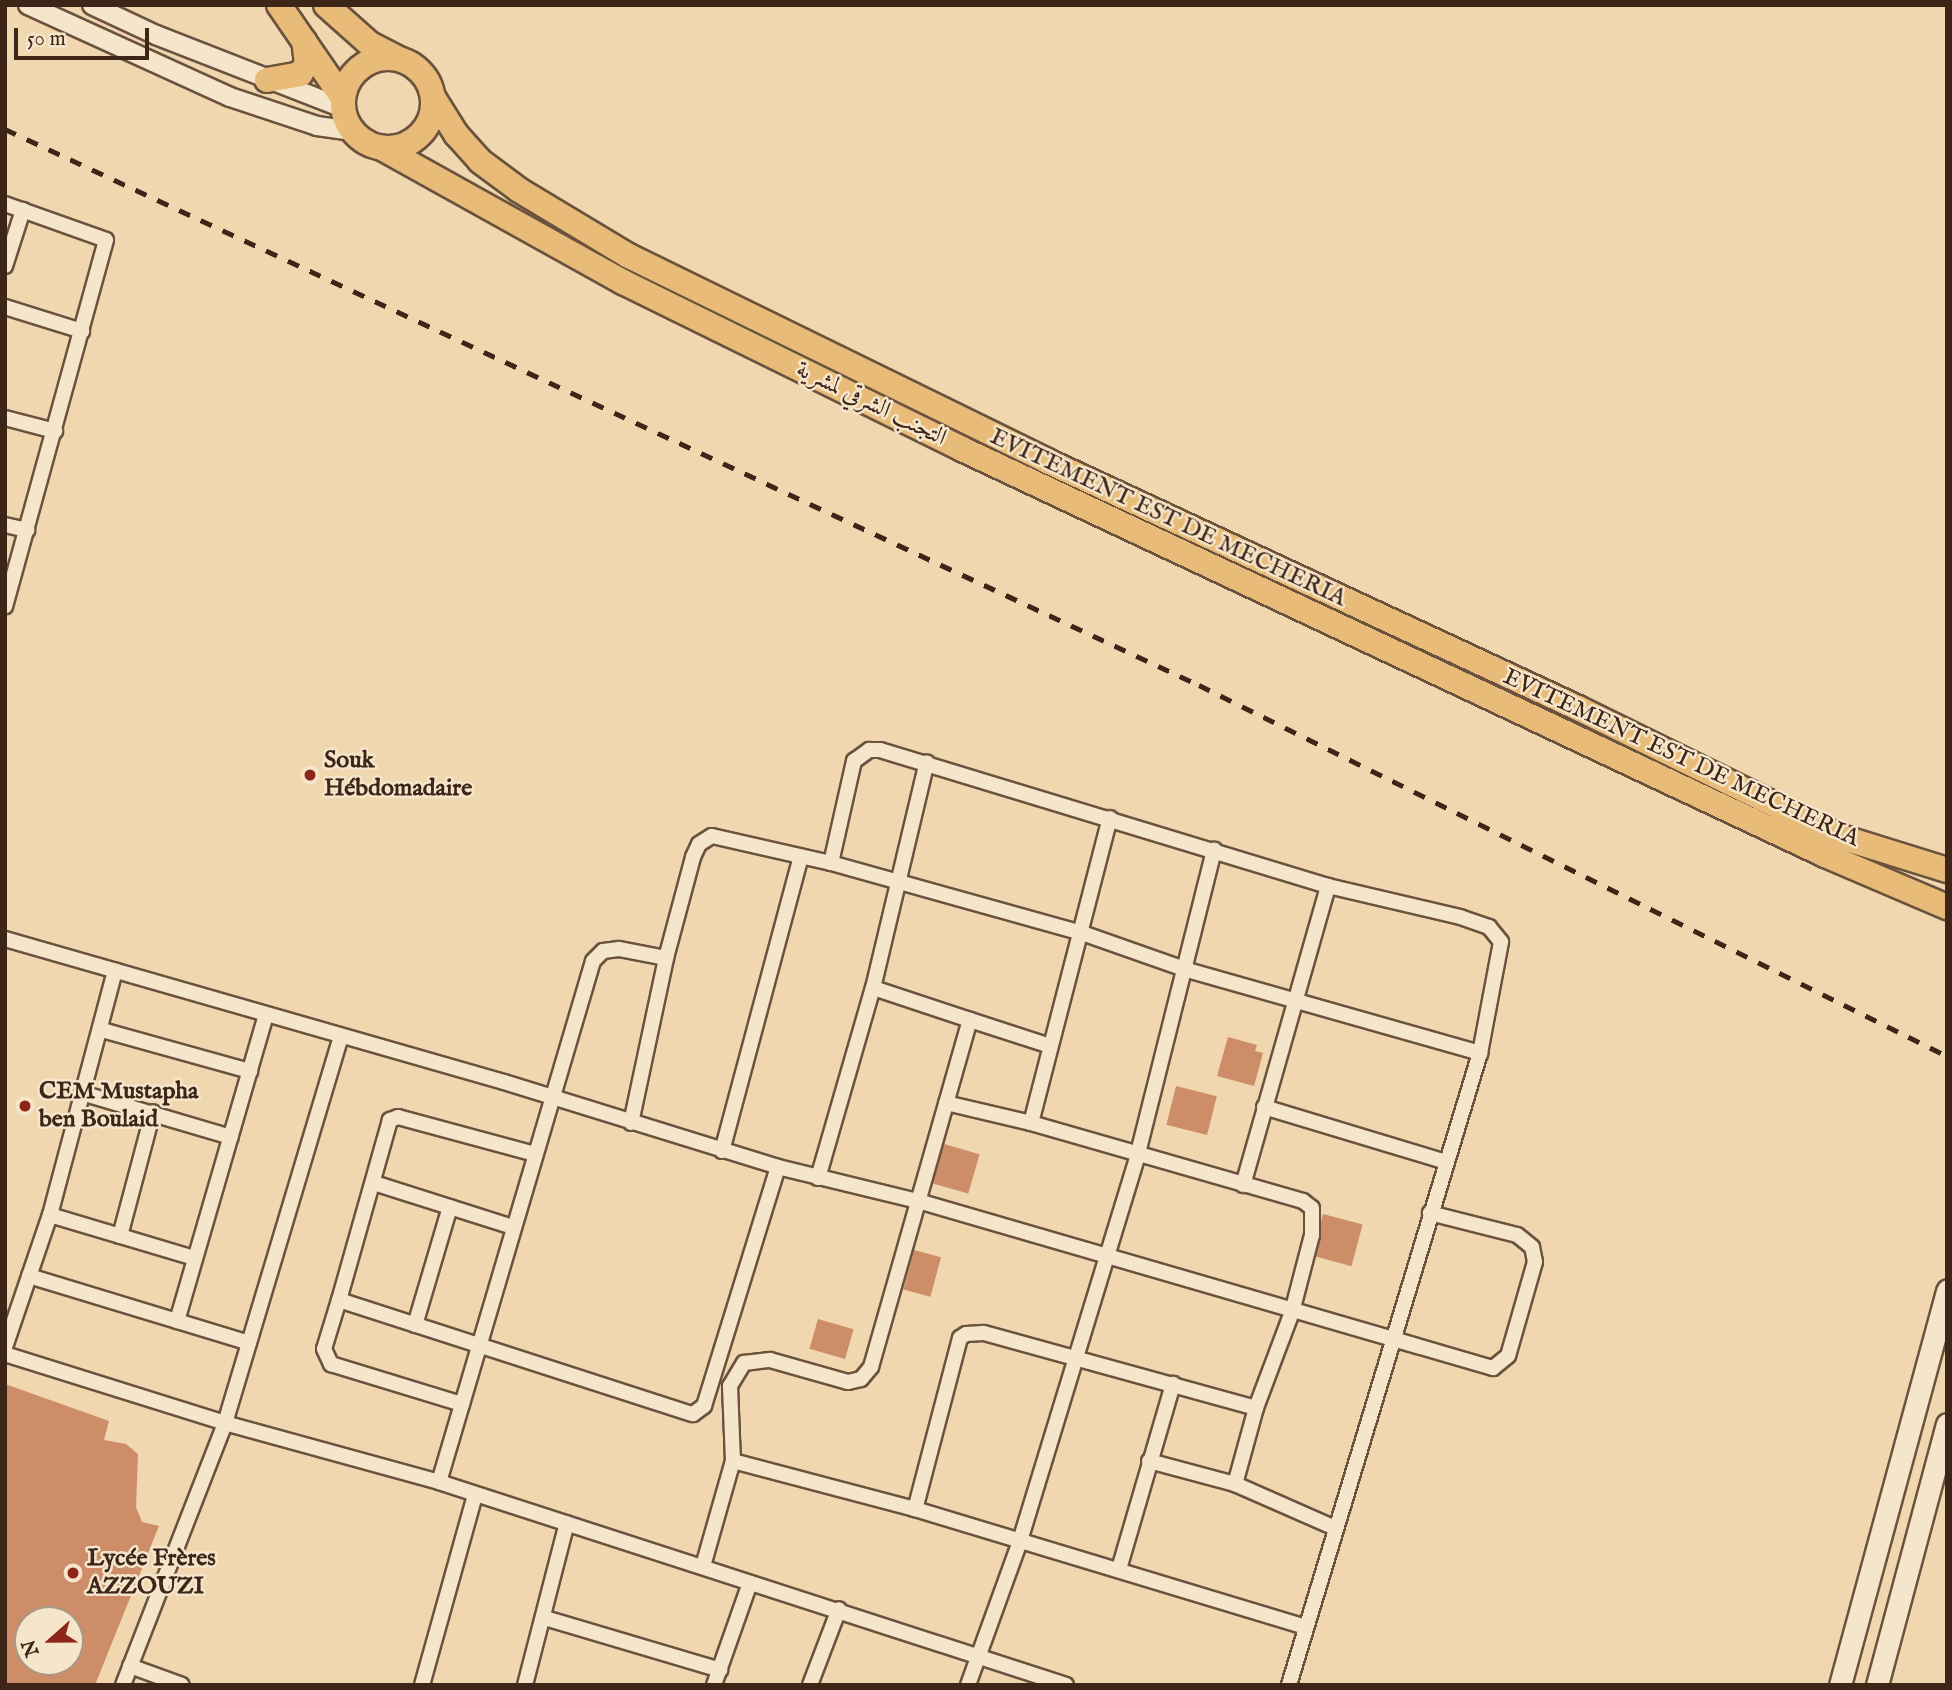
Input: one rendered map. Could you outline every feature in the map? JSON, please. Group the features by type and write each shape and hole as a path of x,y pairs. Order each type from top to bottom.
{"highway":[{"path":"279,5 346,112 382,148 414,140 425,129 433,97 418,69 370,44 326,5"},
{"path":"267,80 300,74 307,64 304,41"},
{"path":"346,112 358,69 388,58 405,61"},
{"name":"EVITEMENT EST DE MECHERIA","path":"433,97 456,134 480,161 519,190 629,256 1034,455 1578,708 1839,836 1947,870"},
{"name":"التجنب الشرقي لمشرية","path":"382,148 623,282 743,342 1825,855"},
{"name":"EVITEMENT EST DE MECHERIA","path":"1825,855 1947,907"}],"main road":[{"path":"1840,1685 1947,1290"},
{"path":"1877,1685 1947,1424"}],"street":[{"path":"28,5 230,97 317,126 346,112"},
{"path":"92,5 346,112"},
{"path":"5,204 106,240 5,606"},
{"path":"5,266 23,210"},
{"path":"5,307 82,331"},
{"path":"5,418 55,431"},
{"path":"5,525 27,530"},
{"path":"831,863 850,773 859,754 880,750 927,762 1328,886 1460,917 1489,928 1497,936 1501,959 1480,1053 1289,1685"},
{"path":"818,1178 873,988 927,762"},
{"path":"1031,1122 1110,818"},
{"path":"631,1124 666,958 693,857 705,839 724,836 1082,933 1187,970 1480,1053"},
{"path":"968,1685 1019,1544 1072,1359 1137,1157 1187,970 1214,850"},
{"path":"722,1151 801,857"},
{"path":"1243,1185 1328,886"},
{"path":"5,939 555,1099 722,1151 818,1178 918,1201 1485,1369 1508,1356 1535,1262 1532,1247 1517,1235 1430,1213"},
{"path":"439,1482 534,1154 555,1099 597,956 619,949 666,958"},
{"path":"5,1347 50,1215 102,1030 115,970"},
{"path":"873,988 1050,1046"},
{"path":"177,1321 266,1015"},
{"path":"703,1566 733,1461 730,1386 744,1363 770,1360 848,1382 867,1374 970,1020"},
{"path":"102,1030 250,1071"},
{"path":"123,1685 225,1423 341,1037"},
{"path":"85,1094 231,1137"},
{"path":"946,1104 1031,1122 1137,1157 1243,1185 1312,1208 1312,1235 1292,1312 1256,1408 1235,1484"},
{"path":"1264,1108 1446,1162"},
{"path":"120,1236 153,1112"},
{"path":"461,1404 331,1364 324,1349 394,1117 534,1154"},
{"path":"339,1300 684,1413 699,1410 778,1167"},
{"path":"374,1182 513,1227"},
{"path":"415,1325 450,1207"},
{"path":"50,1215 194,1258"},
{"path":"29,1276 249,1343"},
{"path":"915,1509 960,1338 983,1333 1256,1408"},
{"path":"5,1354 225,1423 439,1482 750,1583 839,1609 1066,1685"},
{"path":"1119,1569 1173,1384"},
{"path":"733,1461 915,1509 1019,1544 1119,1569 1306,1627"},
{"path":"1149,1461 1235,1484 1335,1528"},
{"path":"422,1685 475,1495"},
{"path":"525,1685 545,1618 567,1524"},
{"path":"714,1685 750,1583"},
{"path":"810,1685 839,1609"},
{"path":"545,1618 720,1670"},
{"path":"130,1666 182,1685"}],"building":[{"path":"1228,1037 1257,1045 1255,1051 1263,1053 1254,1086 1217,1076"},
{"path":"1176,1086 1217,1096 1207,1135 1166,1125"},
{"path":"944,1144 980,1154 968,1194 933,1183"},
{"path":"1323,1214 1363,1225 1351,1266 1312,1256"},
{"path":"914,1250 941,1257 930,1297 903,1290"},
{"path":"818,1319 854,1329 845,1359 809,1349"},
{"name":"Lycée Frères AZZOUZI","path":"5,1384 109,1421 104,1440 126,1444 138,1454 136,1507 142,1522 159,1526 95,1685 5,1685"}],"railway":[{"path":"5,129 1199,685 1947,1056"}],"place":[{"name":"Souk Hébdomadaire","path":"310,775"},
{"name":"CEM Mustapha ben Boulaid","path":"25,1106"},
{"name":"Lycée Frères AZZOUZI","path":"73,1573"}]}
